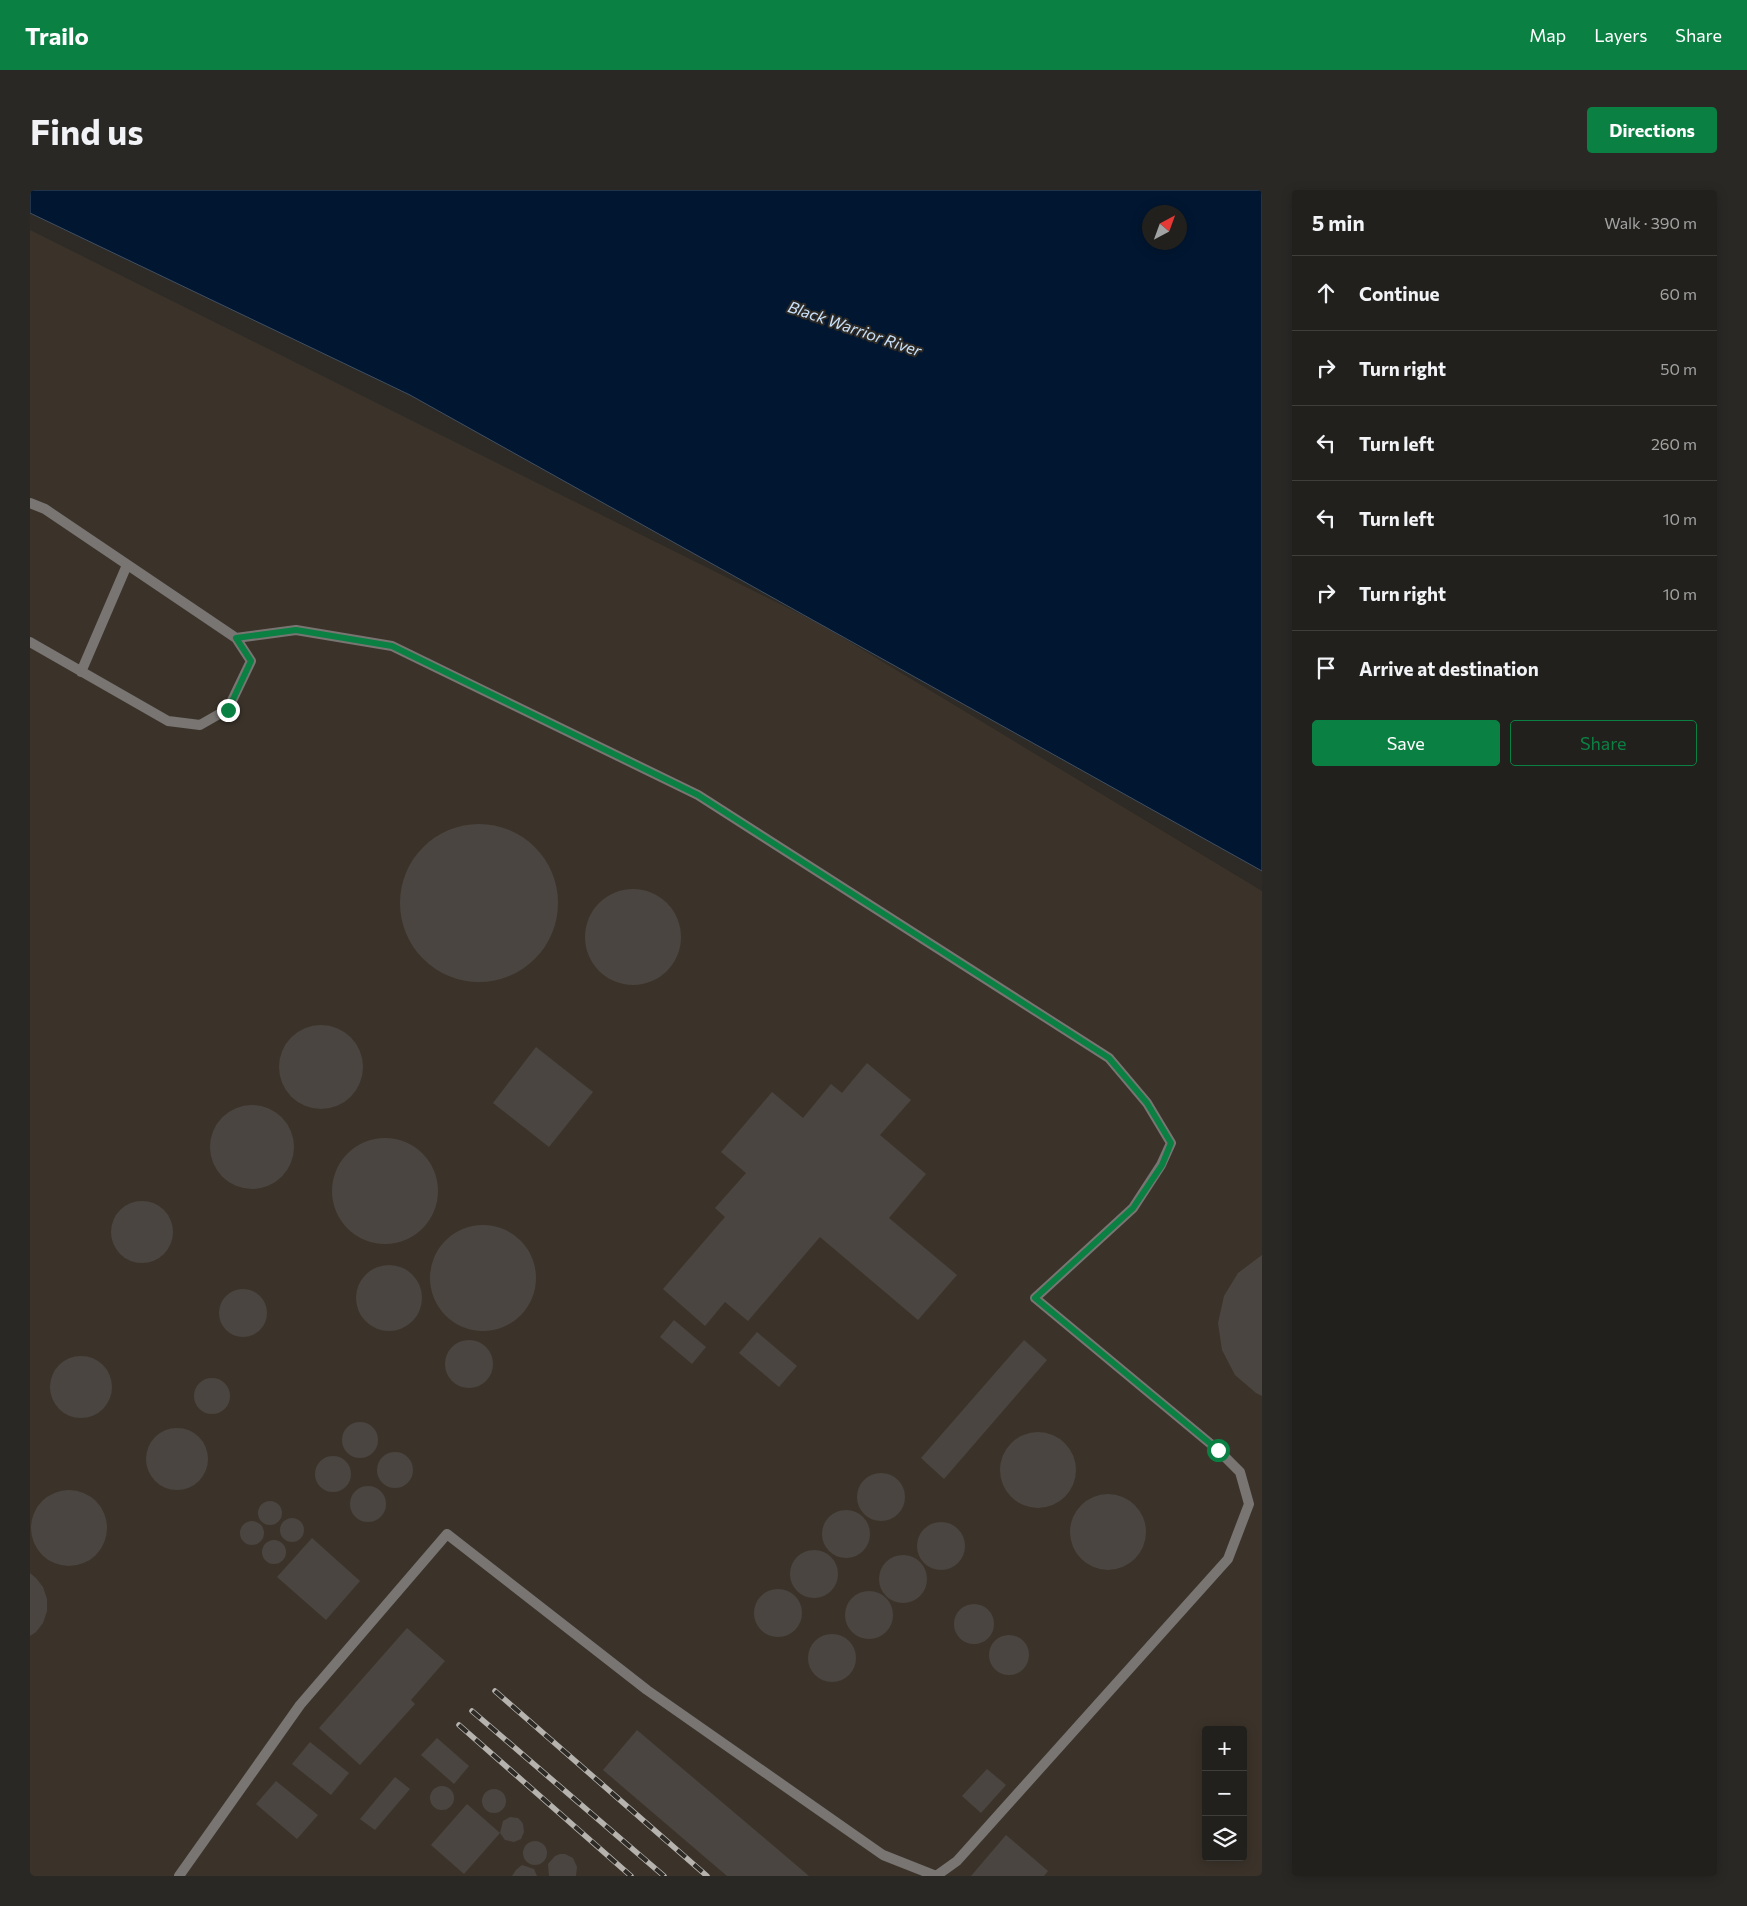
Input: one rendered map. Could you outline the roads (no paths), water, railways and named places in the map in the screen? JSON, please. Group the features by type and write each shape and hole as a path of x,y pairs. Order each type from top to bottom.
{"lane":[{"path":"30,503 45,509 236,638 251,661 228,710 200,725 168,721 30,642"},
{"path":"81,672 128,565"},
{"path":"179,1876 300,1705 447,1534 647,1690 875,1849 936,1876 956,1861 1228,1560 1249,1504 1240,1472 1218,1450 1035,1298 1133,1208 1162,1165 1171,1143 1147,1103 1109,1058 698,795 392,646 296,630 236,638"}],"water":[{"name":"Black Warrior River","path":"30,190 1262,190 1262,871 410,395 30,213"}],"railway":[{"path":"495,1691 707,1876"},
{"path":"472,1711 664,1876"},
{"path":"459,1725 631,1876"}]}
